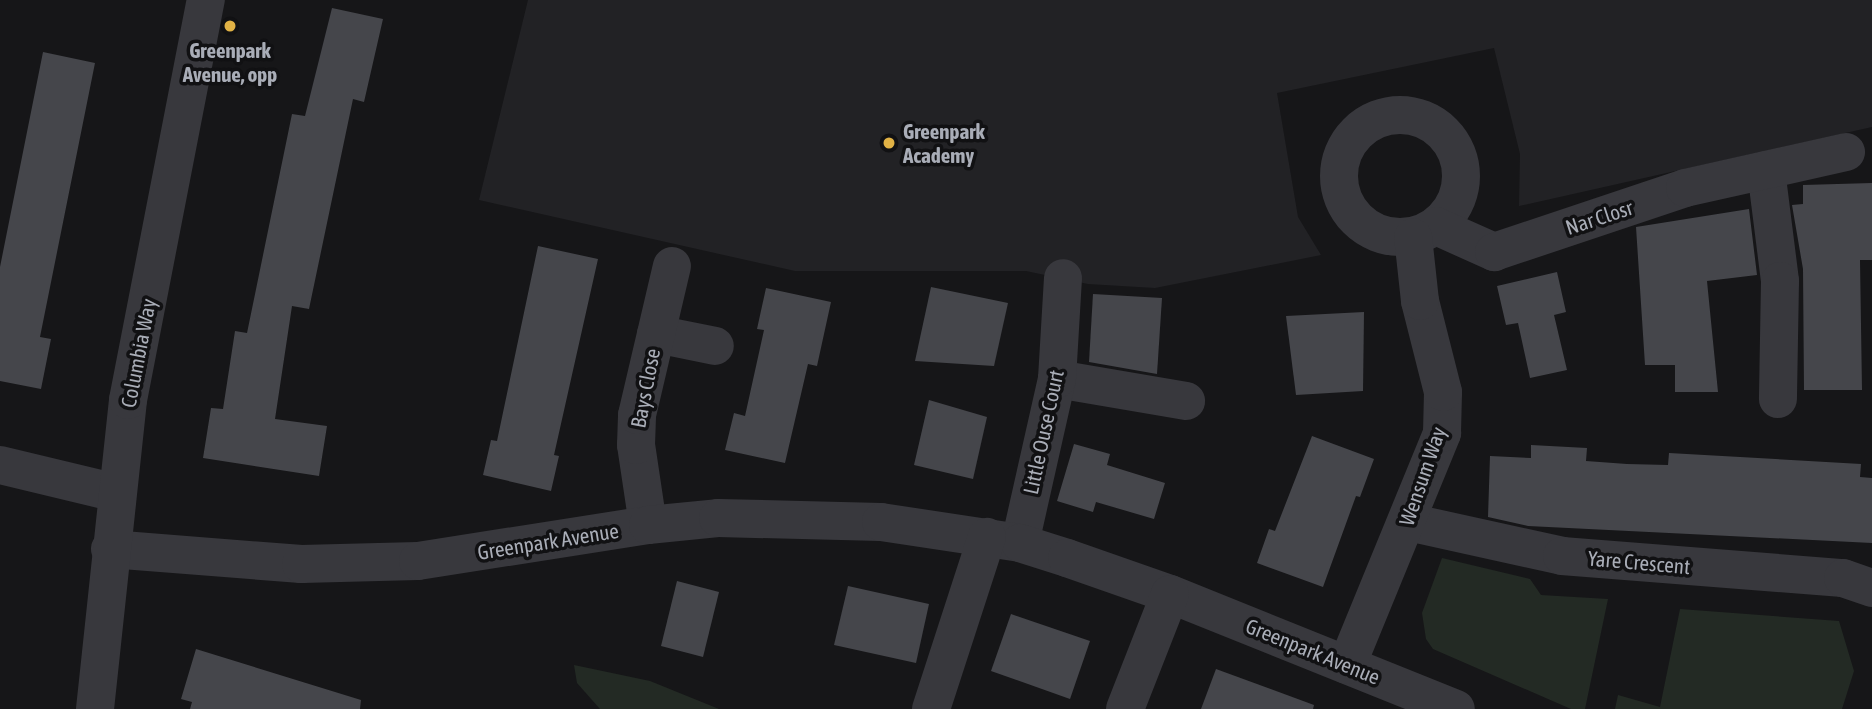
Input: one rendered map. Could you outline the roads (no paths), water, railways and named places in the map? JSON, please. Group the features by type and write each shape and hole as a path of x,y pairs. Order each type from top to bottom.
{"street":[{"name":"Columbia Way","path":"95,709 128,400 206,0"},
{"name":"Nar Closr","path":"1425,231 1494,252 1685,188 1846,152"},
{"path":"1766,170 1780,281 1778,399"},
{"name":"Wensum Way","path":"1348,665 1442,433 1443,392 1420,301 1425,231"},
{"name":"Bays Close","path":"648,525 636,445 637,415 672,266"},
{"name":"Little Ouse Court","path":"1003,540 1057,379 1063,278"},
{"name":"Bays Close","path":"656,334 715,346"},
{"path":"1057,379 1186,401"},
{"path":"0,465 117,494"},
{"name":"Greenpark Avenue","path":"110,549 301,564 418,561 648,525 819,517 1003,540 1170,594 1456,709"},
{"name":"Yare Crescent","path":"1408,522 1562,556 1843,578 1872,588"},
{"path":"931,709 1003,540"},
{"path":"1125,709 1170,594"}],"place":[{"name":"Greenpark Avenue, opp","path":"230,26"},
{"name":"Greenpark Academy","path":"889,143"}]}
